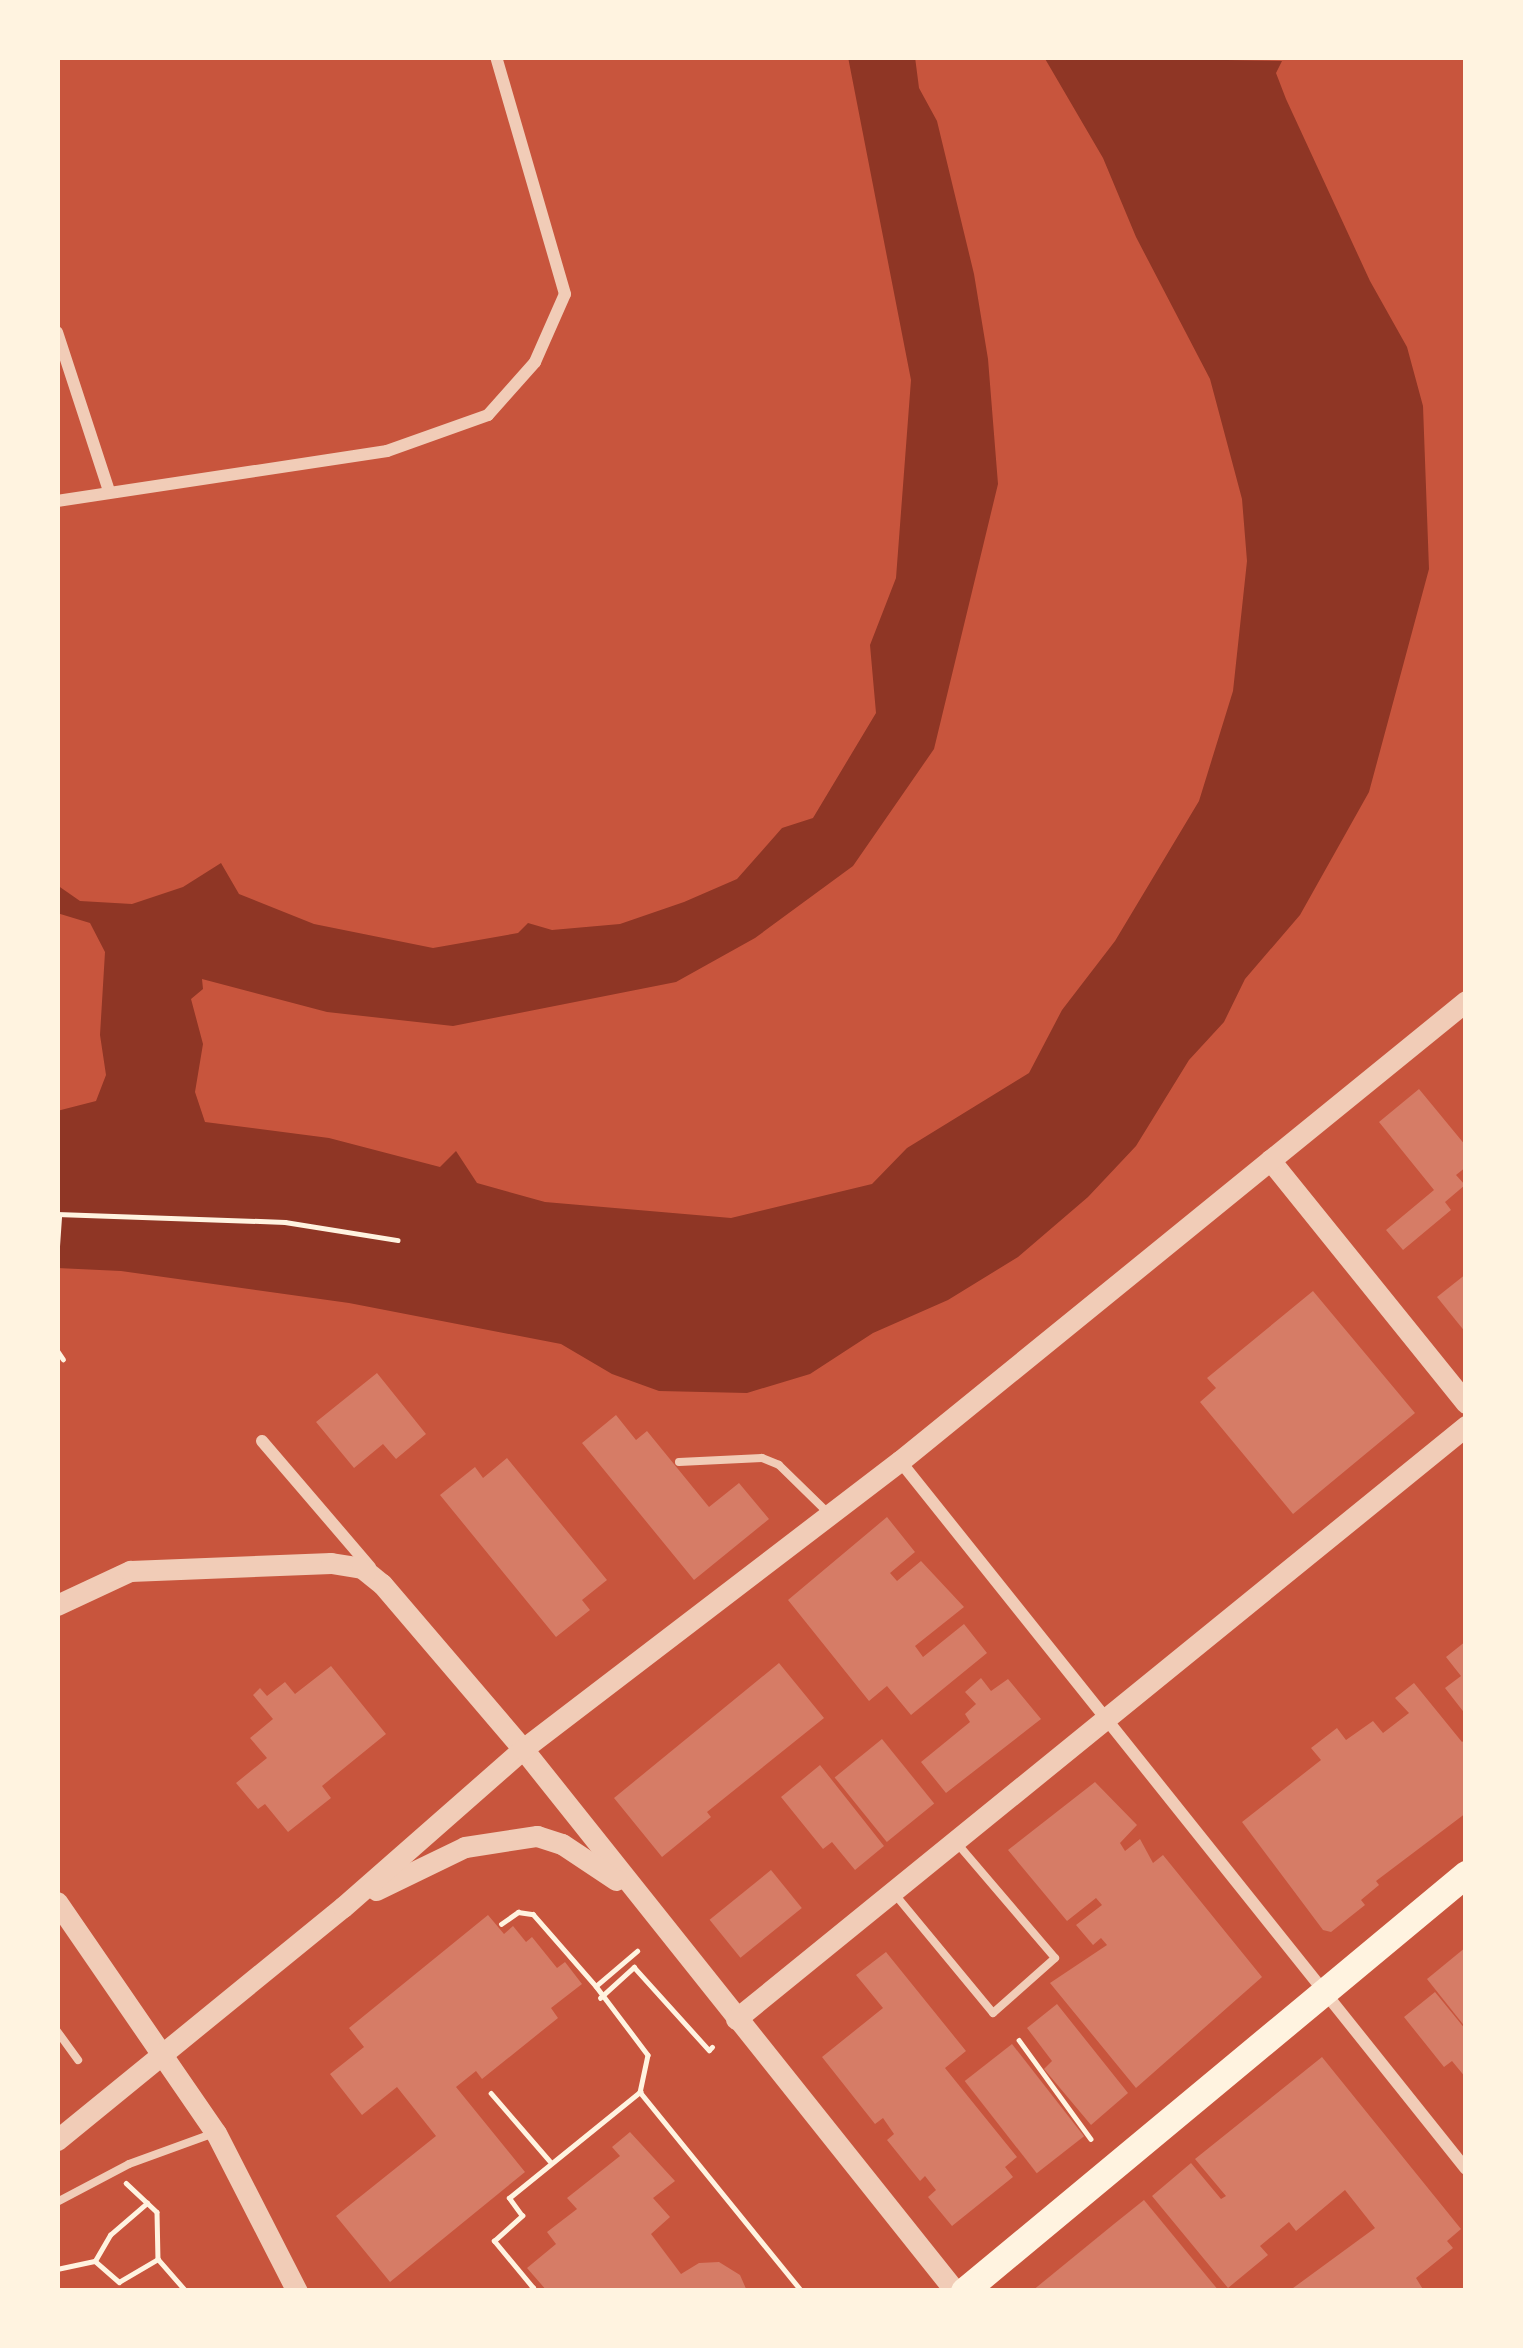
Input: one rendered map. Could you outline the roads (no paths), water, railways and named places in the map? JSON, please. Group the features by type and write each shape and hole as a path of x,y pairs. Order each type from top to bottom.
{"main road":[{"path":"960,2291 1466,1874"}],"street":[{"path":"57,501 387,451 488,415 535,362 566,294 496,57"},
{"path":"57,332 109,491"},
{"path":"57,2140 344,1907 523,1749 900,1461 1466,1001"},
{"path":"1270,1160 1466,1403"},
{"path":"736,2019 1466,1426"},
{"path":"262,1441 523,1749 736,2019 960,2291"},
{"path":"900,1461 1466,2169"},
{"path":"57,1605 130,1571 331,1563 362,1568 382,1583"},
{"path":"344,1907 465,1847 537,1836 562,1844 635,1893"},
{"path":"57,1902 216,2133 297,2291"}],"lane":[{"path":"680,1462 761,1458 779,1465 830,1515"},
{"path":"892,1891 993,2013 1055,1958 955,1840"},
{"path":"57,2031 78,2060"},
{"path":"57,2202 113,2171 216,2133"}]}
